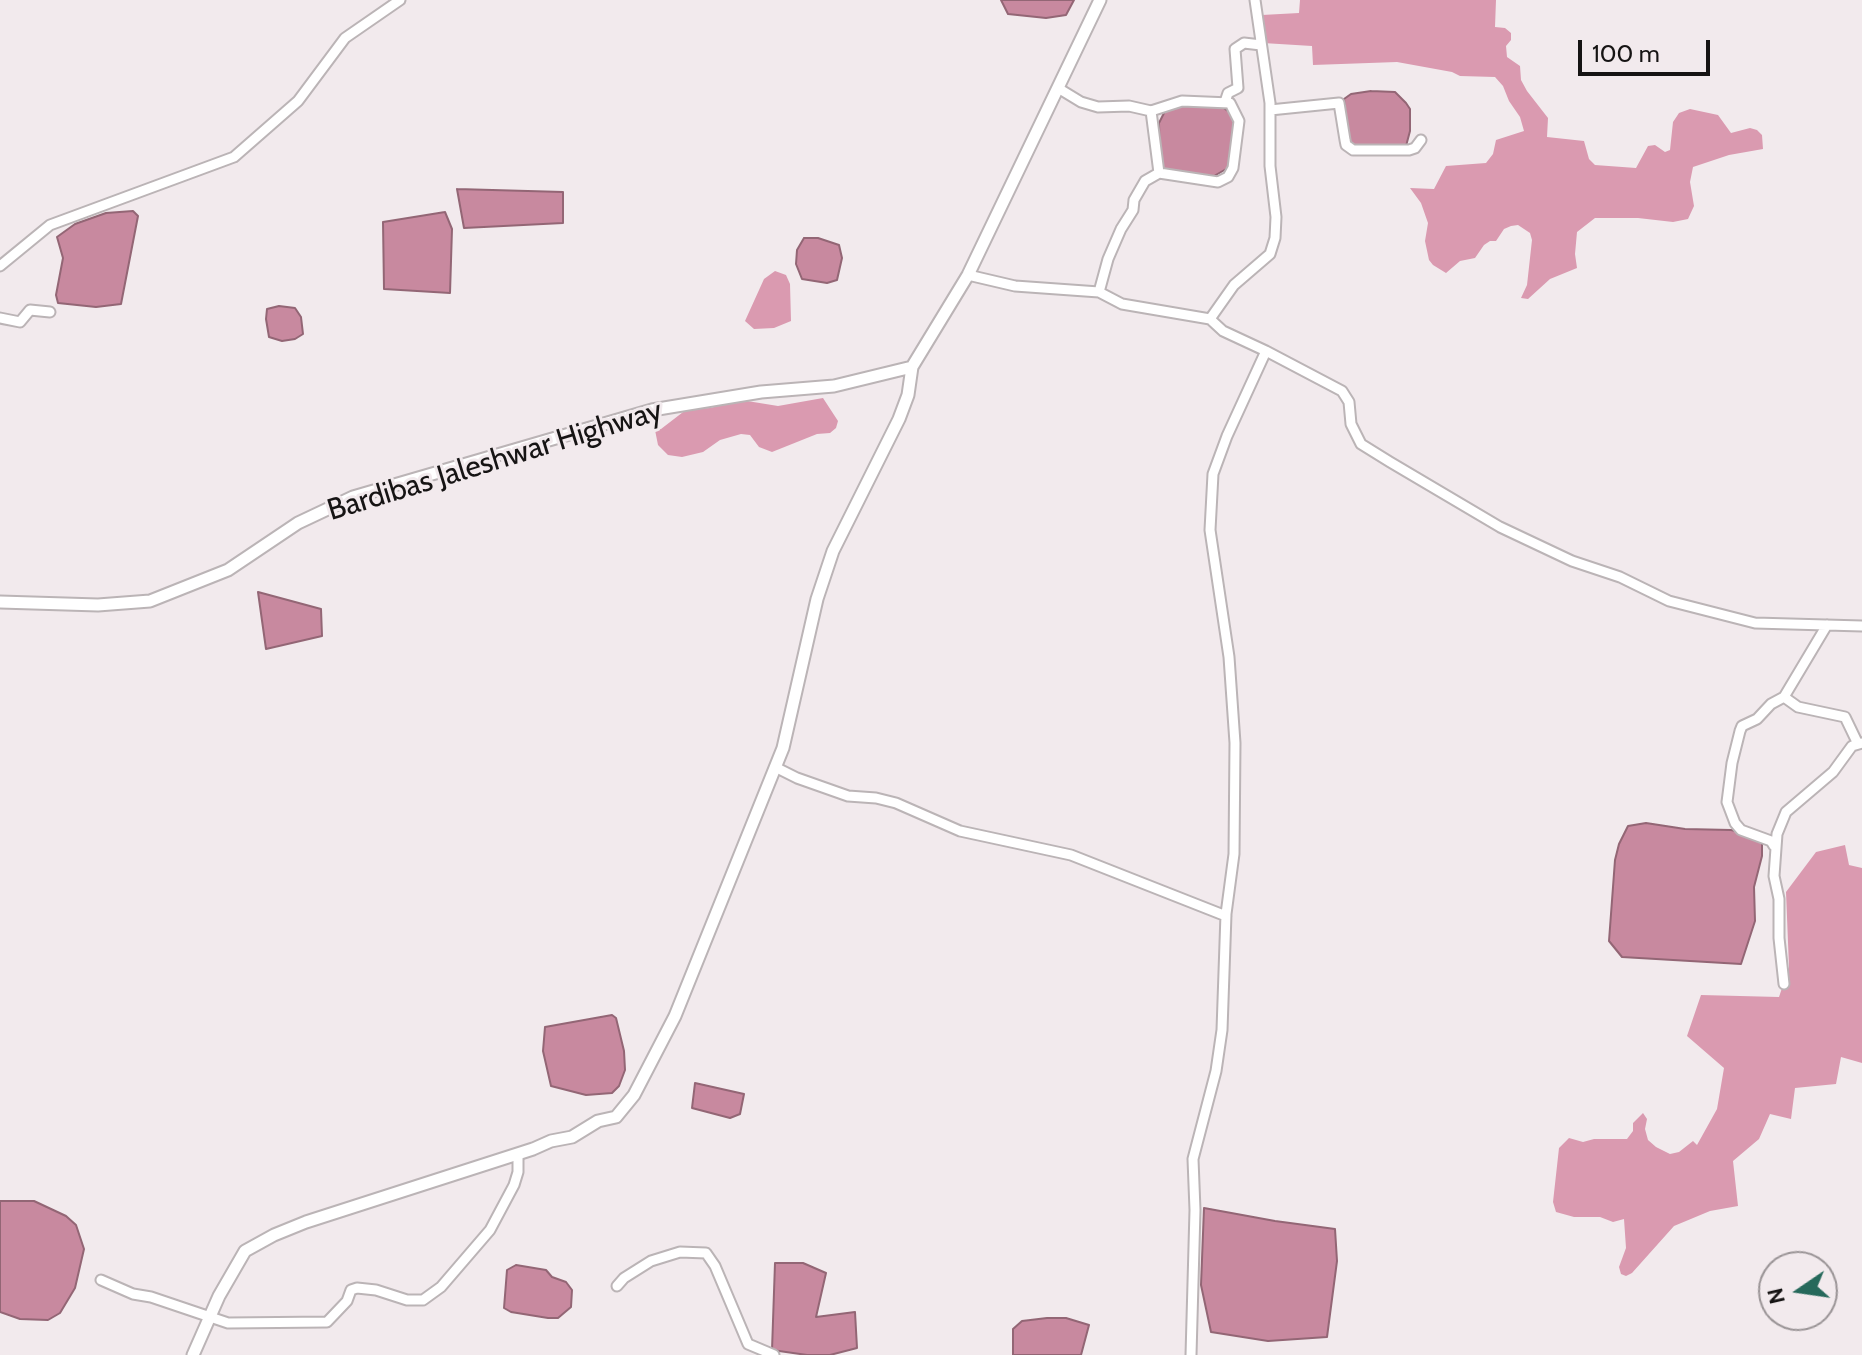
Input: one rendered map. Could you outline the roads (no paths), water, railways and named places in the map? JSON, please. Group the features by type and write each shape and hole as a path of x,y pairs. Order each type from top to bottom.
{"main road":[{"path":"193,1355 209,1317 245,1251 274,1235 551,1141 572,1137 598,1121 616,1117 634,1095 681,1002 783,748 817,599 833,551 899,419 908,395 912,367 968,275 1100,0"},
{"name":"Bardibas Jaleshwar Highway","path":"0,602 98,605 150,601 228,570 298,523 353,497 652,410 761,392 834,386 912,367"}],"street":[{"path":"0,266 50,225 234,157 298,101 345,38 400,0"},
{"path":"1210,319 1234,285 1270,254 1275,238 1267,71 1255,0"},
{"path":"1225,102 1228,93 1238,88 1235,49 1244,43 1261,45"},
{"path":"1058,88 1089,105 1129,106 1151,111 1182,101 1225,102 1230,103 1239,121 1233,168 1228,177 1218,182 1159,173 1145,181 1108,259 1099,292"},
{"path":"1270,110 1339,103 1346,145 1353,150 1409,150 1421,140"},
{"path":"1151,111 1159,173"},
{"path":"968,275 1015,286 1099,292 1122,304 1210,319 1223,331 1342,391 1349,402 1351,424 1361,444 1500,527 1572,561 1620,577 1669,601 1755,623 1862,626"},
{"path":"0,318 20,322 30,310 50,312"},
{"path":"1191,1355 1195,1210 1193,1159 1216,1071 1222,1030 1226,916 1234,854 1235,743 1229,657 1210,530 1213,474 1266,351"},
{"path":"1774,846 1771,841 1741,830 1735,823 1727,802 1732,763 1742,726 1757,719 1771,704 1784,697 1827,625"},
{"path":"1784,697 1798,707 1845,717 1860,744"},
{"path":"1860,744 1862,731"},
{"path":"1784,984 1774,846 1786,812 1833,772 1852,746 1860,744"},
{"path":"775,767 848,796 896,803 960,831 1071,855 1226,916"},
{"path":"101,1280 133,1294 228,1323 327,1322 347,1301 351,1290 357,1288 376,1290 407,1300 423,1300 441,1287 490,1230 514,1185 518,1154"},
{"path":"617,1286 651,1261 680,1252 706,1253 715,1266 748,1344 774,1355"}]}
